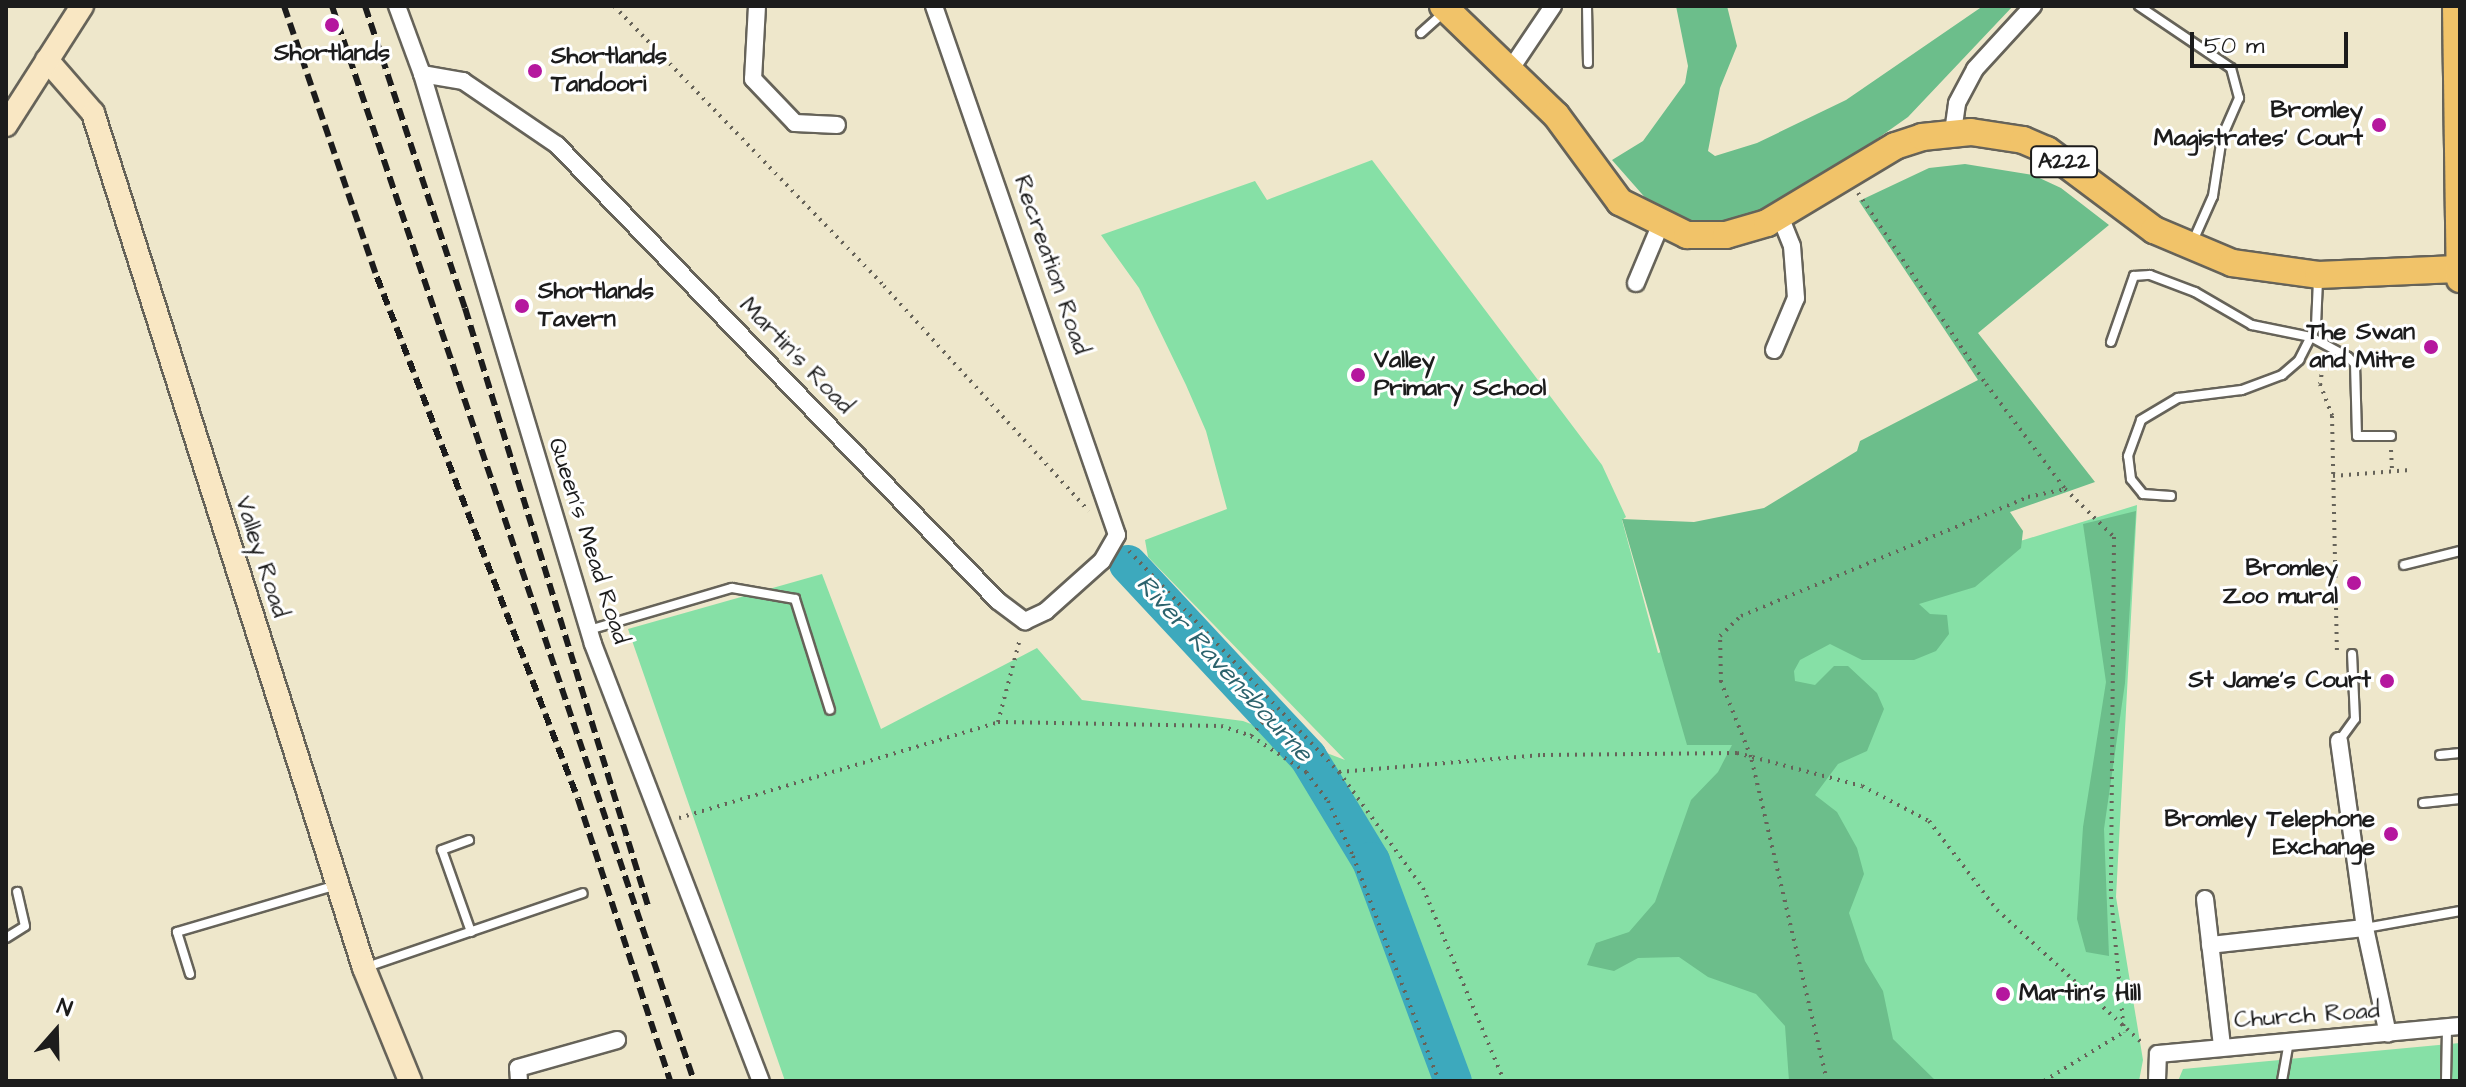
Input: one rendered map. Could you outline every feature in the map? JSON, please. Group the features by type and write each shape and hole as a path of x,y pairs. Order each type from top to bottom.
{"main road":[{"name":"A222","path":"1445,8 1566,127 1611,193 1660,226 1713,236 1780,216 1909,140 1953,132 2010,137 2047,150 2134,217 2190,249 2232,263 2318,275 2459,274 2456,6"}],"street":[{"path":"6,125 82,6"},
{"name":"Queen's Mead Road","path":"397,6 422,74 589,630 664,824 735,1025 761,1081"},
{"path":"757,6 753,79 795,123 837,125"},
{"name":"Recreation Road","path":"934,6 1111,507 1116,542"},
{"path":"1510,70 1553,6"},
{"path":"1953,132 1957,103 1975,69 2033,6"},
{"name":"Valley Road","path":"47,60 93,113 364,968 410,1081"},
{"name":"Martin's Road","path":"422,74 463,81 515,112 566,152 1010,613 1025,621"},
{"path":"1774,350 1796,298 1792,246 1780,216"},
{"path":"1636,283 1660,226"},
{"path":"1025,621 1046,611 1116,542"},
{"path":"2339,741 2365,928 2388,1034"},
{"path":"2205,899 2222,1046"},
{"path":"2210,945 2365,928"},
{"name":"Church Road","path":"2157,1081 2158,1054 2454,1026"},
{"path":"519,1081 518,1068 617,1040"}],"lane":[{"path":"1587,6 1588,63"},
{"path":"2139,6 2231,68 2239,98 2222,137 2213,196 2190,249"},
{"path":"1421,33 1445,8"},
{"path":"2111,342 2134,276 2150,275 2195,292 2266,330 2311,337 2331,346 2355,364 2357,436 2391,436"},
{"path":"2171,496 2143,494 2131,479 2128,456 2141,420 2178,398 2272,382 2299,360 2318,316 2318,275"},
{"path":"2404,565 2460,551"},
{"path":"589,630 732,588 795,599 830,710"},
{"path":"2339,741 2355,719 2352,654"},
{"path":"2440,755 2460,753"},
{"path":"2423,803 2460,799"},
{"path":"469,840 442,850 471,932"},
{"path":"190,974 177,932 338,885"},
{"path":"6,938 25,926 17,892"},
{"path":"364,968 583,893"},
{"path":"2365,928 2460,911"},
{"path":"2446,1081 2454,1026"},
{"path":"2282,1081 2289,1041"}],"path":[{"path":"614,6 884,286 1116,542 1146,564 1339,772 1423,888 1504,1081"},
{"path":"1846,175 1957,346 2065,489 2114,537 2111,897 2124,1032"},
{"path":"2331,346 2320,368 2332,416 2337,656"},
{"path":"2391,436 2392,472"},
{"path":"2333,476 2410,470"},
{"path":"1827,1081 1751,757 1721,682 1720,636 1741,616 2028,497 2065,489"},
{"path":"998,722 1025,621"},
{"path":"1251,736 1277,705"},
{"path":"664,824 998,722 1221,726 1251,736 1306,772 1328,801 1439,1081"},
{"path":"1339,772 1543,755 1751,757 1862,786 1929,821 1997,910 2124,1032"},
{"path":"2044,1081 2124,1032"}],"green space":[{"path":"1676,6 1727,6 1737,46 1720,88 1708,151 1715,156 1757,143 1846,100 1983,6 2013,6 1908,117 1816,182 1747,220 1690,224 1656,210 1612,160 1643,141 1685,83 1688,66"},
{"path":"1372,160 1602,465 1626,517 1622,520 1658,653 2137,505 2116,897 2143,1060 2139,1081 785,1081 628,629 822,574 881,729 1037,648 1082,700 1243,721 1345,760 1148,557 1145,540 1227,509 1206,431 1186,385 1139,288 1101,235 1255,181 1267,200"},
{"path":"1965,164 2033,175 2061,188 2109,225 1978,333 2095,482 2010,512 2023,531 2021,548 1975,587 1919,604 1930,614 1947,615 1949,634 1936,651 1914,660 1862,660 1830,644 1800,660 1794,671 1795,681 1815,685 1834,666 1848,666 1877,693 1884,709 1867,751 1838,764 1815,795 1837,812 1857,848 1864,874 1849,913 1865,961 1883,991 1893,1039 1936,1081 1789,1081 1785,1026 1756,994 1708,977 1679,957 1638,958 1614,971 1587,965 1596,943 1629,932 1655,902 1691,800 1718,772 1732,745 1687,745 1622,519 1694,522 1764,508 1857,451 1860,441 1978,380 1859,201 1929,168"},
{"path":"2136,511 2125,683 2104,829 2109,956 2086,952 2077,919 2083,827 2106,682 2083,524"},
{"path":"2460,1043 2460,1081 2178,1081 2183,1069"}],"waterway":[{"name":"River Ravensbourne","path":"1128,564 1308,757 1371,861 1453,1081"}],"railway":[{"path":"284,6 377,277 578,799 670,1081"},
{"path":"332,6 694,1081"},
{"path":"365,6 465,308 648,906"}],"place":[{"name":"Shortlands","path":"332,25"},
{"name":"Shortlands Tandoori","path":"535,71"},
{"name":"Bromley Magistrates' Court","path":"2379,125"},
{"name":"Shortlands Tavern","path":"522,306"},
{"name":"The Swan and Mitre","path":"2431,347"},
{"name":"Valley Primary School","path":"1358,375"},
{"name":"Bromley Zoo mural","path":"2354,583"},
{"name":"St Jame's Court","path":"2387,681"},
{"name":"Bromley Telephone Exchange","path":"2391,834"},
{"name":"Martin's Hill","path":"2003,994"}]}
